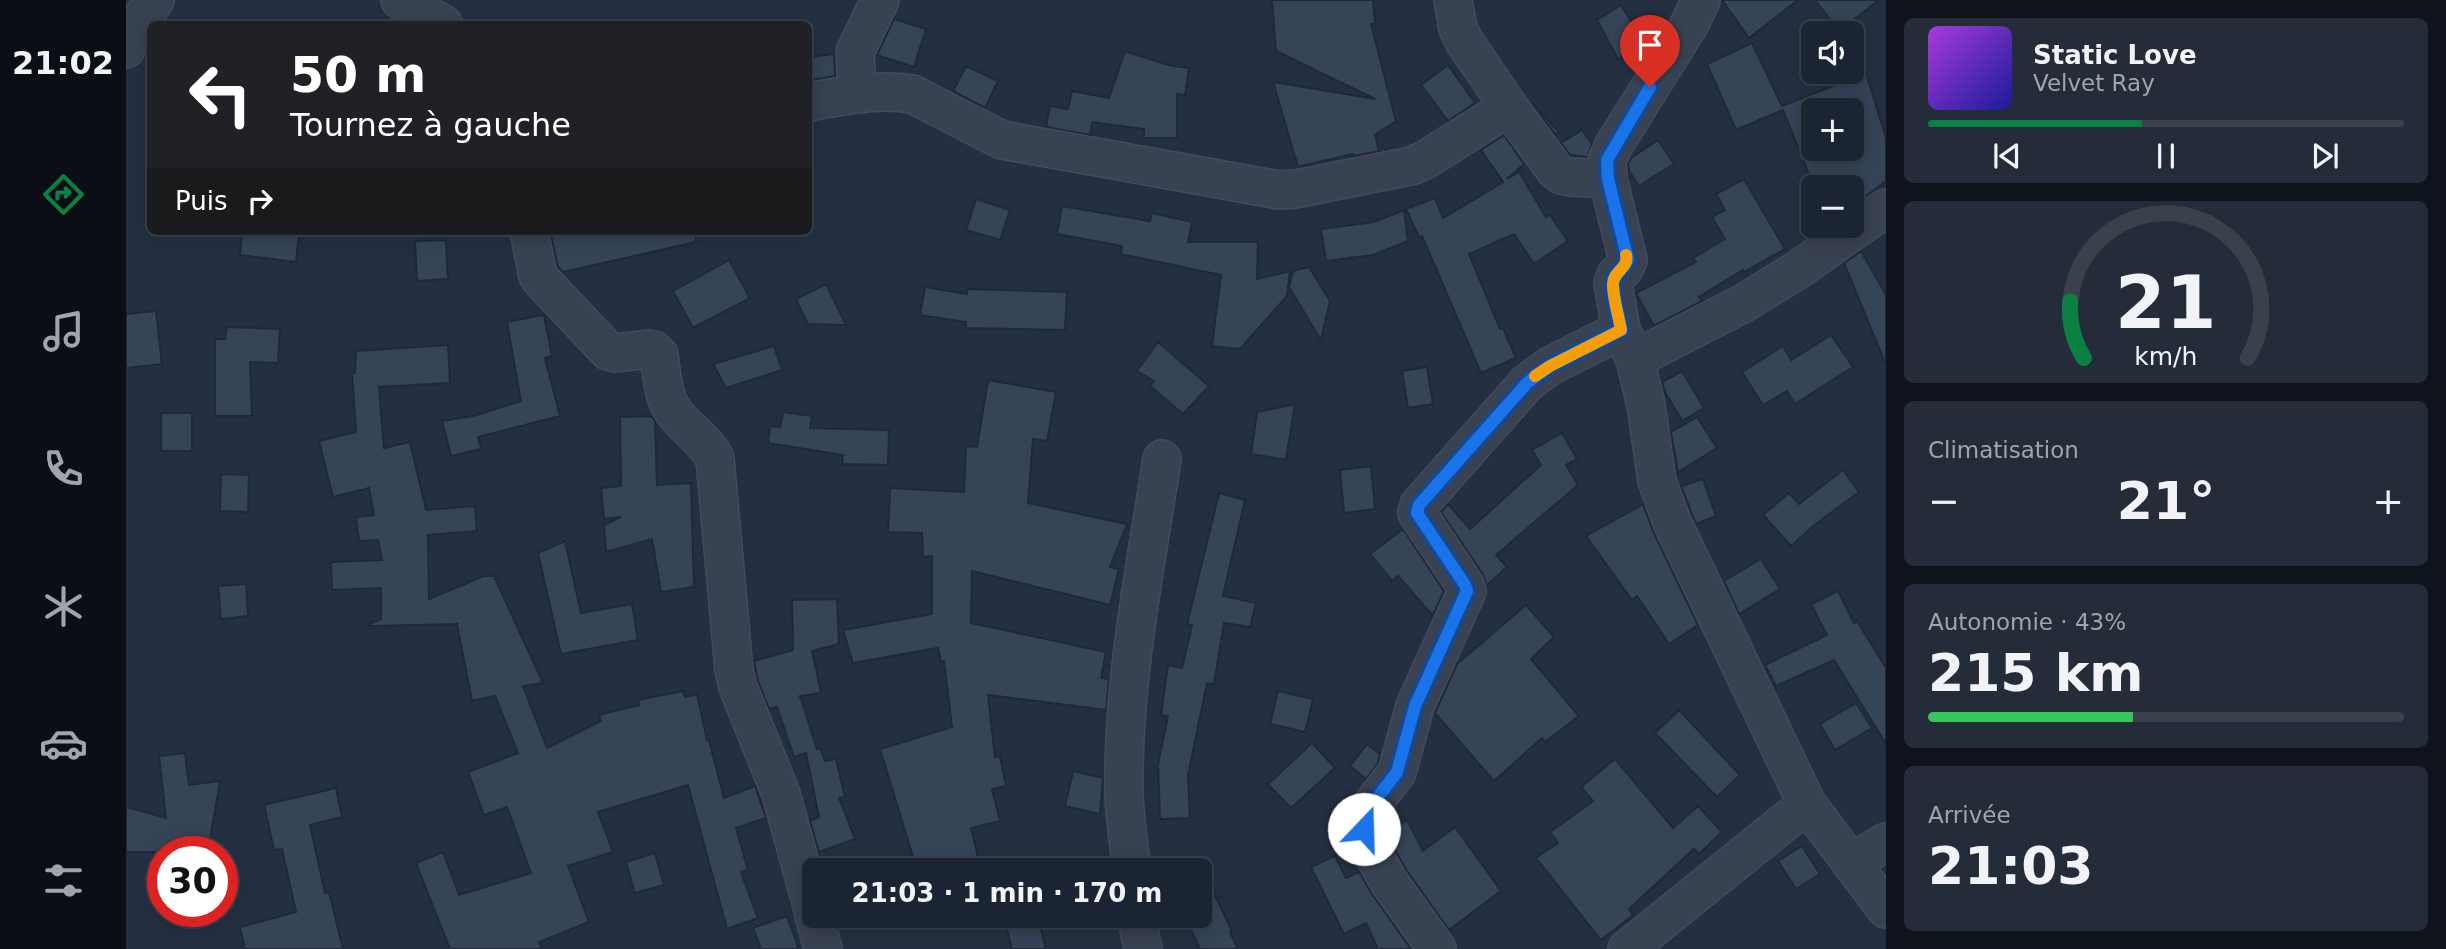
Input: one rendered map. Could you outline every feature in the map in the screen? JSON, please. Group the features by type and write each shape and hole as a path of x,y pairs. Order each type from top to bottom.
{"street":[{"path":"126,49 134,28 155,0"},
{"path":"400,0 438,21"},
{"path":"857,93 855,52 880,0"},
{"path":"1453,0 1458,28 1464,41 1555,170 1561,176 1608,179"},
{"path":"1701,0 1689,25 1607,160 1608,179 1628,260 1613,283 1646,405 1657,481 1672,522 1807,804 1886,909"},
{"path":"812,101 857,93 912,94 1002,140 1279,190 1296,190 1410,166 1425,160 1509,107"},
{"path":"1437,949 1389,882 1368,845 1363,819 1397,772 1415,706 1467,591 1417,513 1419,505 1527,383 1550,366 1628,345 1744,303 1799,269 1886,208"},
{"path":"530,235 538,276 608,351 616,353 649,349 659,355 667,400 673,411 710,450 715,459 734,670 738,687 781,794 802,870"},
{"path":"1131,858 1124,796 1127,715 1162,459"},
{"path":"1627,949 1807,804"},
{"path":"1851,863 1886,842"},
{"path":"818,928 823,949"},
{"path":"1139,928 1143,949"}],"building":[{"path":"1272,0 1373,0 1375,24 1371,24 1396,121 1375,135 1379,151 1298,167 1273,82 1375,99 1276,51"},
{"path":"1722,0 1798,0 1749,38"},
{"path":"1815,0 1879,0 1852,21 1831,21"},
{"path":"1621,5 1645,44 1618,59 1597,20"},
{"path":"894,19 926,29 914,67 877,55"},
{"path":"1752,43 1782,106 1801,99 1801,155 1783,110 1736,130 1707,64"},
{"path":"1125,51 1168,65 1189,68 1185,95 1177,94 1177,138 1144,138 1144,129 1092,122 1090,135 1046,127 1050,106 1068,109 1072,91 1109,98"},
{"path":"834,54 835,76 812,80 812,57"},
{"path":"1448,65 1475,103 1448,121 1421,85"},
{"path":"966,66 998,81 985,108 953,91"},
{"path":"1866,73 1886,138 1886,181 1864,198 1864,175 1809,175 1804,161 1864,161 1864,98 1802,98 1838,84 1864,84"},
{"path":"1530,101 1559,132 1556,135"},
{"path":"1582,130 1592,144 1587,157 1570,155 1561,143"},
{"path":"1504,135 1524,164 1507,179 1519,172 1546,217 1550,215 1568,241 1534,264 1514,234 1469,254 1500,329 1503,328 1516,358 1481,373 1422,236 1419,237 1406,209 1435,198 1443,218 1503,182 1481,150"},
{"path":"1658,140 1674,164 1639,186 1629,171 1628,164 1631,158"},
{"path":"1744,179 1785,249 1744,272 1743,270 1699,297 1702,301 1654,326 1636,293 1696,262 1693,258 1725,239 1712,217 1725,210 1716,194"},
{"path":"976,199 1010,210 1000,240 966,230"},
{"path":"1062,206 1150,221 1152,213 1192,222 1188,242 1258,242 1257,279 1290,271 1287,296 1240,349 1212,346 1221,275 1121,254 1122,246 1057,234"},
{"path":"1404,210 1408,241 1373,255 1326,261 1321,229 1374,222"},
{"path":"242,235 299,235 296,262 240,255"},
{"path":"551,235 695,235 696,242 563,272 558,267"},
{"path":"446,240 448,279 417,281 415,241"},
{"path":"1861,251 1886,295 1886,365 1844,263"},
{"path":"729,260 750,298 693,328 673,291"},
{"path":"1309,267 1330,301 1321,340 1289,287 1293,271"},
{"path":"826,284 846,325 808,324 796,299"},
{"path":"925,287 967,294 967,289 1067,292 1065,330 966,328 966,322 920,315"},
{"path":"156,311 162,364 126,368 126,314"},
{"path":"544,315 552,356 545,358 560,416 478,437 481,449 451,456 442,421 473,416 521,401 507,322"},
{"path":"227,327 280,329 278,363 250,362 252,416 215,416 215,339 225,339"},
{"path":"1831,335 1853,367 1795,404 1787,391 1763,405 1742,372 1783,346 1791,360"},
{"path":"1158,342 1209,386 1183,414 1150,386 1154,381 1137,371"},
{"path":"448,345 450,383 379,387 384,448 410,442 426,510 475,506 477,531 428,535 429,599 484,576 494,576 543,683 523,686 547,748 601,721 599,715 639,705 638,700 683,691 685,697 697,694 724,798 755,786 766,818 736,828 748,870 741,872 758,918 727,929 688,785 598,812 613,852 568,866 589,922 539,942 542,949 450,949 416,863 443,852 459,895 531,873 507,807 484,815 468,772 518,753 495,696 472,701 457,624 370,626 369,624 381,619 381,588 332,590 331,562 382,560 378,540 359,541 356,517 374,515 369,488 333,497 319,441 356,432 352,373 355,373 356,351"},
{"path":"774,346 782,370 726,388 713,364"},
{"path":"1427,367 1433,404 1408,408 1402,371"},
{"path":"1682,371 1704,408 1682,421 1662,382"},
{"path":"988,380 1056,392 1047,441 1033,439 1028,503 1127,524 1110,567 1119,569 1110,605 972,571 971,623 1106,652 1101,678 1109,679 1106,710 988,695 995,757 1000,756 1006,786 992,789 1000,821 971,828 978,858 913,858 880,749 952,727 944,661 941,662 938,648 853,663 843,630 932,614 932,556 923,557 922,533 888,532 890,488 964,492 966,446 977,447"},
{"path":"1295,404 1286,460 1251,454 1257,412"},
{"path":"783,412 812,416 810,428 889,430 888,465 842,464 843,455 768,443 770,426 780,427"},
{"path":"161,413 192,413 192,451 161,451"},
{"path":"652,416 655,421 657,485 691,483 694,587 661,592 652,539 606,552 604,525 621,517 604,519 601,488 621,486 620,417"},
{"path":"1697,417 1717,448 1678,472 1671,432"},
{"path":"1562,433 1577,459 1566,465 1578,485 1496,555 1507,567 1487,585 1482,573 1441,512 1448,504 1470,529 1541,465 1532,450"},
{"path":"1371,466 1375,509 1344,513 1340,470"},
{"path":"1843,470 1859,492 1791,546 1763,515 1789,493 1799,504"},
{"path":"221,474 249,475 248,512 220,511"},
{"path":"1703,479 1716,516 1696,524 1681,486"},
{"path":"1219,493 1245,500 1223,596 1256,603 1250,627 1224,623 1214,684 1207,683 1188,775 1190,818 1160,819 1158,764 1168,716 1161,715 1168,665 1182,668 1192,625 1187,624"},
{"path":"1643,504 1698,625 1669,644 1637,596 1632,600 1586,536"},
{"path":"1403,529 1444,591 1431,614 1398,576 1392,581 1370,554"},
{"path":"565,541 581,613 632,604 638,640 561,654 538,553"},
{"path":"1761,559 1780,589 1739,614 1724,581"},
{"path":"246,584 248,616 221,619 218,586"},
{"path":"1838,591 1854,623 1857,621 1886,668 1886,744 1834,660 1776,686 1765,665 1827,635 1811,604"},
{"path":"837,599 839,644 812,651 821,693 800,696 817,749 820,748 825,761 836,759 845,797 839,798 855,839 819,852 810,821 819,817 806,753 794,757 777,707 769,709 758,681 754,661 793,650 792,600"},
{"path":"1526,605 1554,637 1531,659 1579,716 1545,742 1542,738 1494,781 1435,713 1457,664"},
{"path":"1278,691 1313,699 1305,732 1270,724"},
{"path":"1856,703 1872,728 1835,750 1820,724"},
{"path":"1679,710 1740,775 1717,797 1655,733"},
{"path":"1312,743 1335,768 1291,808 1268,784"},
{"path":"1367,744 1380,754 1378,763 1366,779 1350,766"},
{"path":"185,753 189,785 220,781 211,836 147,836 147,852 126,852 126,807 166,818 159,756"},
{"path":"1615,759 1673,828 1698,806 1722,832 1699,854 1694,849 1629,909 1633,915 1601,940 1536,858 1558,843 1550,832 1593,801 1581,787"},
{"path":"1073,771 1103,778 1100,814 1065,806"},
{"path":"336,788 342,817 310,825 325,893 329,892 343,949 245,949 240,927 296,912 282,849 274,850 264,805"},
{"path":"1407,820 1423,851 1455,827 1501,891 1449,930 1407,871 1388,838 1387,830"},
{"path":"1802,846 1820,874 1796,889 1778,861"},
{"path":"655,853 664,885 635,893 626,862"},
{"path":"1335,856 1346,878 1359,872 1411,949 1378,949 1366,923 1344,934 1311,867"},
{"path":"1212,889 1238,949 1200,949 1190,928 1212,928"},
{"path":"787,916 799,949 761,949 753,928"},
{"path":"1006,928 1040,928 1046,949 1012,949"}],"slow traffic":[{"path":"1535,376 1621,330 1613,283 1628,260 1626,255"}],"route":[{"path":"1364,829 1363,819 1368,810 1397,772 1415,706 1467,591 1417,513 1419,505 1527,383 1550,366 1621,330 1613,283 1628,260 1608,179 1607,160 1650,87"}]}
